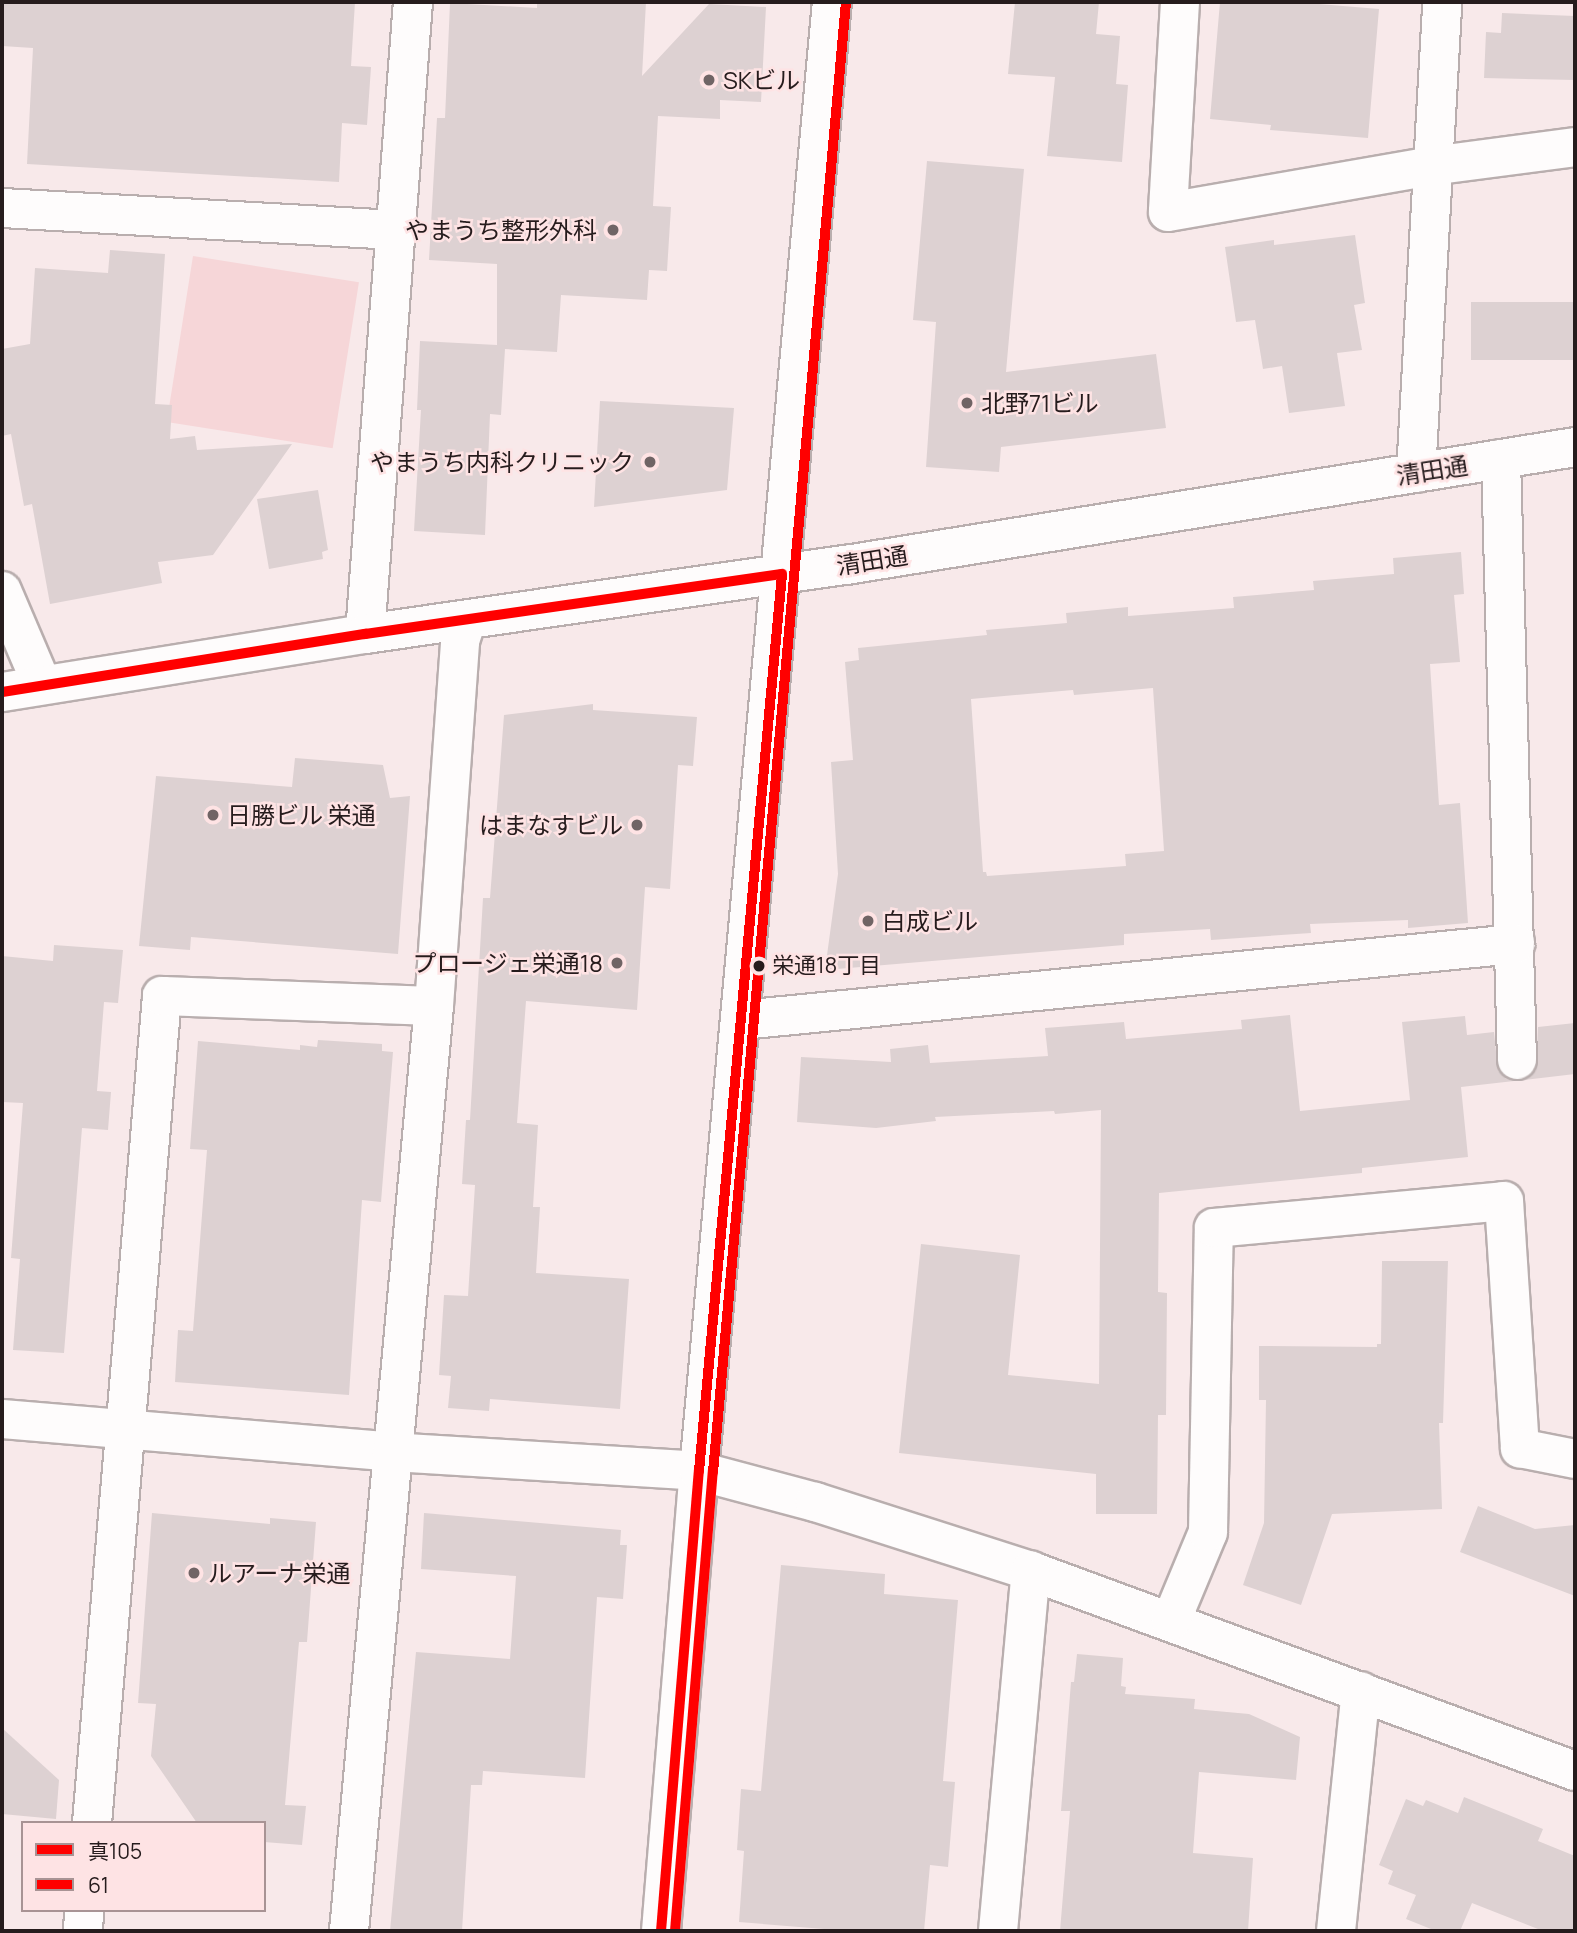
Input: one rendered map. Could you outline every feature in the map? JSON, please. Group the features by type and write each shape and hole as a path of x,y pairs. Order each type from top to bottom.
{"street":[{"path":"365,634 413,2"},
{"path":"661,1931 699,1471 742,1020 832,2"},
{"path":"1180,2 1168,212 1431,166 1575,147"},
{"path":"1416,473 1442,2"},
{"path":"2,208 396,230"},
{"name":"清田通","path":"2,692 365,634 782,575 1575,447"},
{"path":"1501,459 1517,1060"},
{"path":"2,592 42,685"},
{"path":"349,1931 434,1006 460,641 467,620"},
{"path":"742,1020 1515,944"},
{"path":"92,1821 162,996 434,1006"},
{"path":"1171,1621 1208,1532 1214,1228 1504,1202 1520,1448 1575,1460"},
{"path":"2,1419 392,1452 699,1471 815,1502 1031,1571 1575,1771"},
{"path":"998,1931 1031,1571"},
{"path":"1336,1931 1361,1691"},
{"path":"83,1931 84,1912"}],"shaded area":[{"path":"193,256 359,282 333,448 167,422"}],"building":[{"path":"2,2 355,2 351,66 371,67 367,125 342,123 339,182 27,164 33,48 2,46"},
{"path":"537,2 646,2 642,76 709,4 766,7 761,102 720,100 720,119 658,116 653,206 671,207 667,271 649,270 647,300 561,295 557,352 505,349 501,415 490,414 485,535 414,531 421,410 417,410 420,341 497,345 497,264 429,260 437,118 445,118 450,3 537,8"},
{"path":"1015,2 1099,2 1096,34 1120,36 1116,84 1128,85 1122,162 1047,156 1055,77 1008,74"},
{"path":"1220,2 1295,2 1379,9 1368,138 1270,130 1271,125 1210,119"},
{"path":"1502,13 1575,16 1575,80 1484,78 1486,32 1501,33"},
{"path":"927,161 1024,169 1006,372 1156,354 1166,428 1001,447 999,472 926,467 936,322 913,320"},
{"path":"1355,235 1365,303 1354,305 1362,350 1337,353 1345,406 1289,413 1282,366 1263,369 1255,320 1236,322 1225,247 1274,240 1274,245"},
{"path":"110,250 165,254 155,404 172,405 170,439 195,436 197,450 292,444 213,555 158,562 162,583 50,604 32,504 24,506 11,434 2,436 2,349 30,344 35,268 108,273"},
{"path":"1471,302 1575,302 1575,360 1471,360"},
{"path":"600,401 734,408 727,490 594,507"},
{"path":"318,490 328,550 322,552 323,559 269,569 257,499"},
{"path":"1461,552 1464,594 1454,595 1460,662 1430,664 1439,805 1460,803 1468,923 1408,928 1408,920 1310,924 1311,933 1211,940 1210,929 1124,934 1124,945 825,970 838,874 831,762 853,760 845,662 859,660 858,648 987,635 986,630 1067,623 1066,613 1128,607 1128,616 1234,608 1233,597 1314,590 1313,581 1394,574 1393,558","holes":["1153,688 1164,851 1125,854 1126,866 987,876 986,872 983,872 971,699 1073,690 1074,695"]},
{"path":"593,704 593,710 697,717 693,766 678,765 670,889 645,887 637,1010 526,1001 517,1123 538,1125 533,1207 540,1207 536,1273 629,1279 620,1409 490,1399 489,1411 448,1408 451,1376 439,1375 444,1295 468,1296 475,1185 462,1184 466,1120 470,1120 483,898 490,898 504,715"},
{"path":"295,758 383,765 390,798 410,796 398,954 191,937 190,950 139,946 156,776 292,787"},
{"path":"54,945 123,950 118,1003 104,1002 97,1091 111,1092 108,1130 82,1128 64,1353 13,1350 20,1259 11,1258 23,1103 2,1102 2,956 53,961"},
{"path":"1290,1015 1300,1111 1410,1100 1402,1022 1465,1016 1467,1035 1494,1032 1498,1071 1506,1079 1514,1081 1461,1087 1468,1157 1362,1168 1362,1173 1159,1193 1158,1292 1167,1293 1166,1415 1158,1415 1157,1514 1096,1514 1096,1474 899,1453 921,1244 1020,1255 1008,1375 1099,1384 1101,1110 935,1117 936,1121 876,1128 797,1122 801,1057 891,1062 890,1049 928,1045 930,1063 1048,1056 1045,1028 1124,1022 1126,1039 1242,1029 1241,1020"},
{"path":"1575,1023 1575,1074 1524,1080 1536,1070 1538,1027"},
{"path":"318,1040 382,1044 382,1051 393,1052 381,1202 362,1200 349,1395 175,1382 178,1330 193,1331 207,1150 190,1149 198,1041 300,1050 300,1045 317,1047"},
{"path":"1382,1261 1448,1261 1443,1423 1439,1423 1442,1509 1332,1514 1301,1605 1243,1585 1264,1523 1266,1400 1259,1400 1259,1346 1377,1347 1377,1344 1381,1344"},
{"path":"1478,1506 1535,1529 1575,1525 1575,1596 1460,1552"},
{"path":"152,1513 270,1524 270,1518 316,1522 307,1642 299,1642 285,1805 306,1806 302,1845 266,1842 266,1821 196,1821 151,1756 156,1704 138,1703"},
{"path":"424,1513 621,1530 620,1545 627,1545 623,1599 597,1597 585,1778 483,1771 482,1785 471,1785 462,1931 390,1931 416,1652 510,1659 516,1576 421,1569"},
{"path":"781,1565 885,1574 884,1594 958,1600 943,1781 955,1782 948,1867 930,1865 924,1931 849,1931 739,1922 744,1851 737,1850 741,1789 761,1791"},
{"path":"1077,1654 1123,1658 1121,1686 1126,1687 1125,1694 1195,1699 1194,1709 1249,1714 1300,1737 1296,1780 1199,1772 1193,1853 1253,1858 1248,1931 1060,1931 1070,1811 1061,1811 1071,1682 1074,1682"},
{"path":"2,1728 59,1780 56,1819 2,1814"},
{"path":"1464,1797 1543,1829 1538,1841 1575,1856 1575,1931 1543,1931 1472,1903 1460,1931 1436,1931 1406,1919 1416,1895 1388,1884 1393,1871 1379,1865 1406,1799 1423,1806 1426,1800 1458,1813"}],"transit line":[{"name":"61","path":"675,1931 713,1472 846,3"},
{"name":"真105","path":"2,692 365,634 782,574"},
{"name":"真105","path":"661,1931 699,1471 782,574"}],"place":[{"name":"SKビル","path":"709,80"},
{"name":"やまうち整形外科","path":"613,230"},
{"name":"北野71ビル","path":"967,403"},
{"name":"やまうち内科クリニック","path":"650,462"},
{"name":"日勝ビル 栄通","path":"213,815"},
{"name":"はまなすビル","path":"637,825"},
{"name":"白成ビル","path":"868,921"},
{"name":"プロージェ栄通18","path":"617,963"},
{"name":"栄通18丁目","path":"759,966"},
{"name":"ルアーナ栄通","path":"194,1573"}]}
